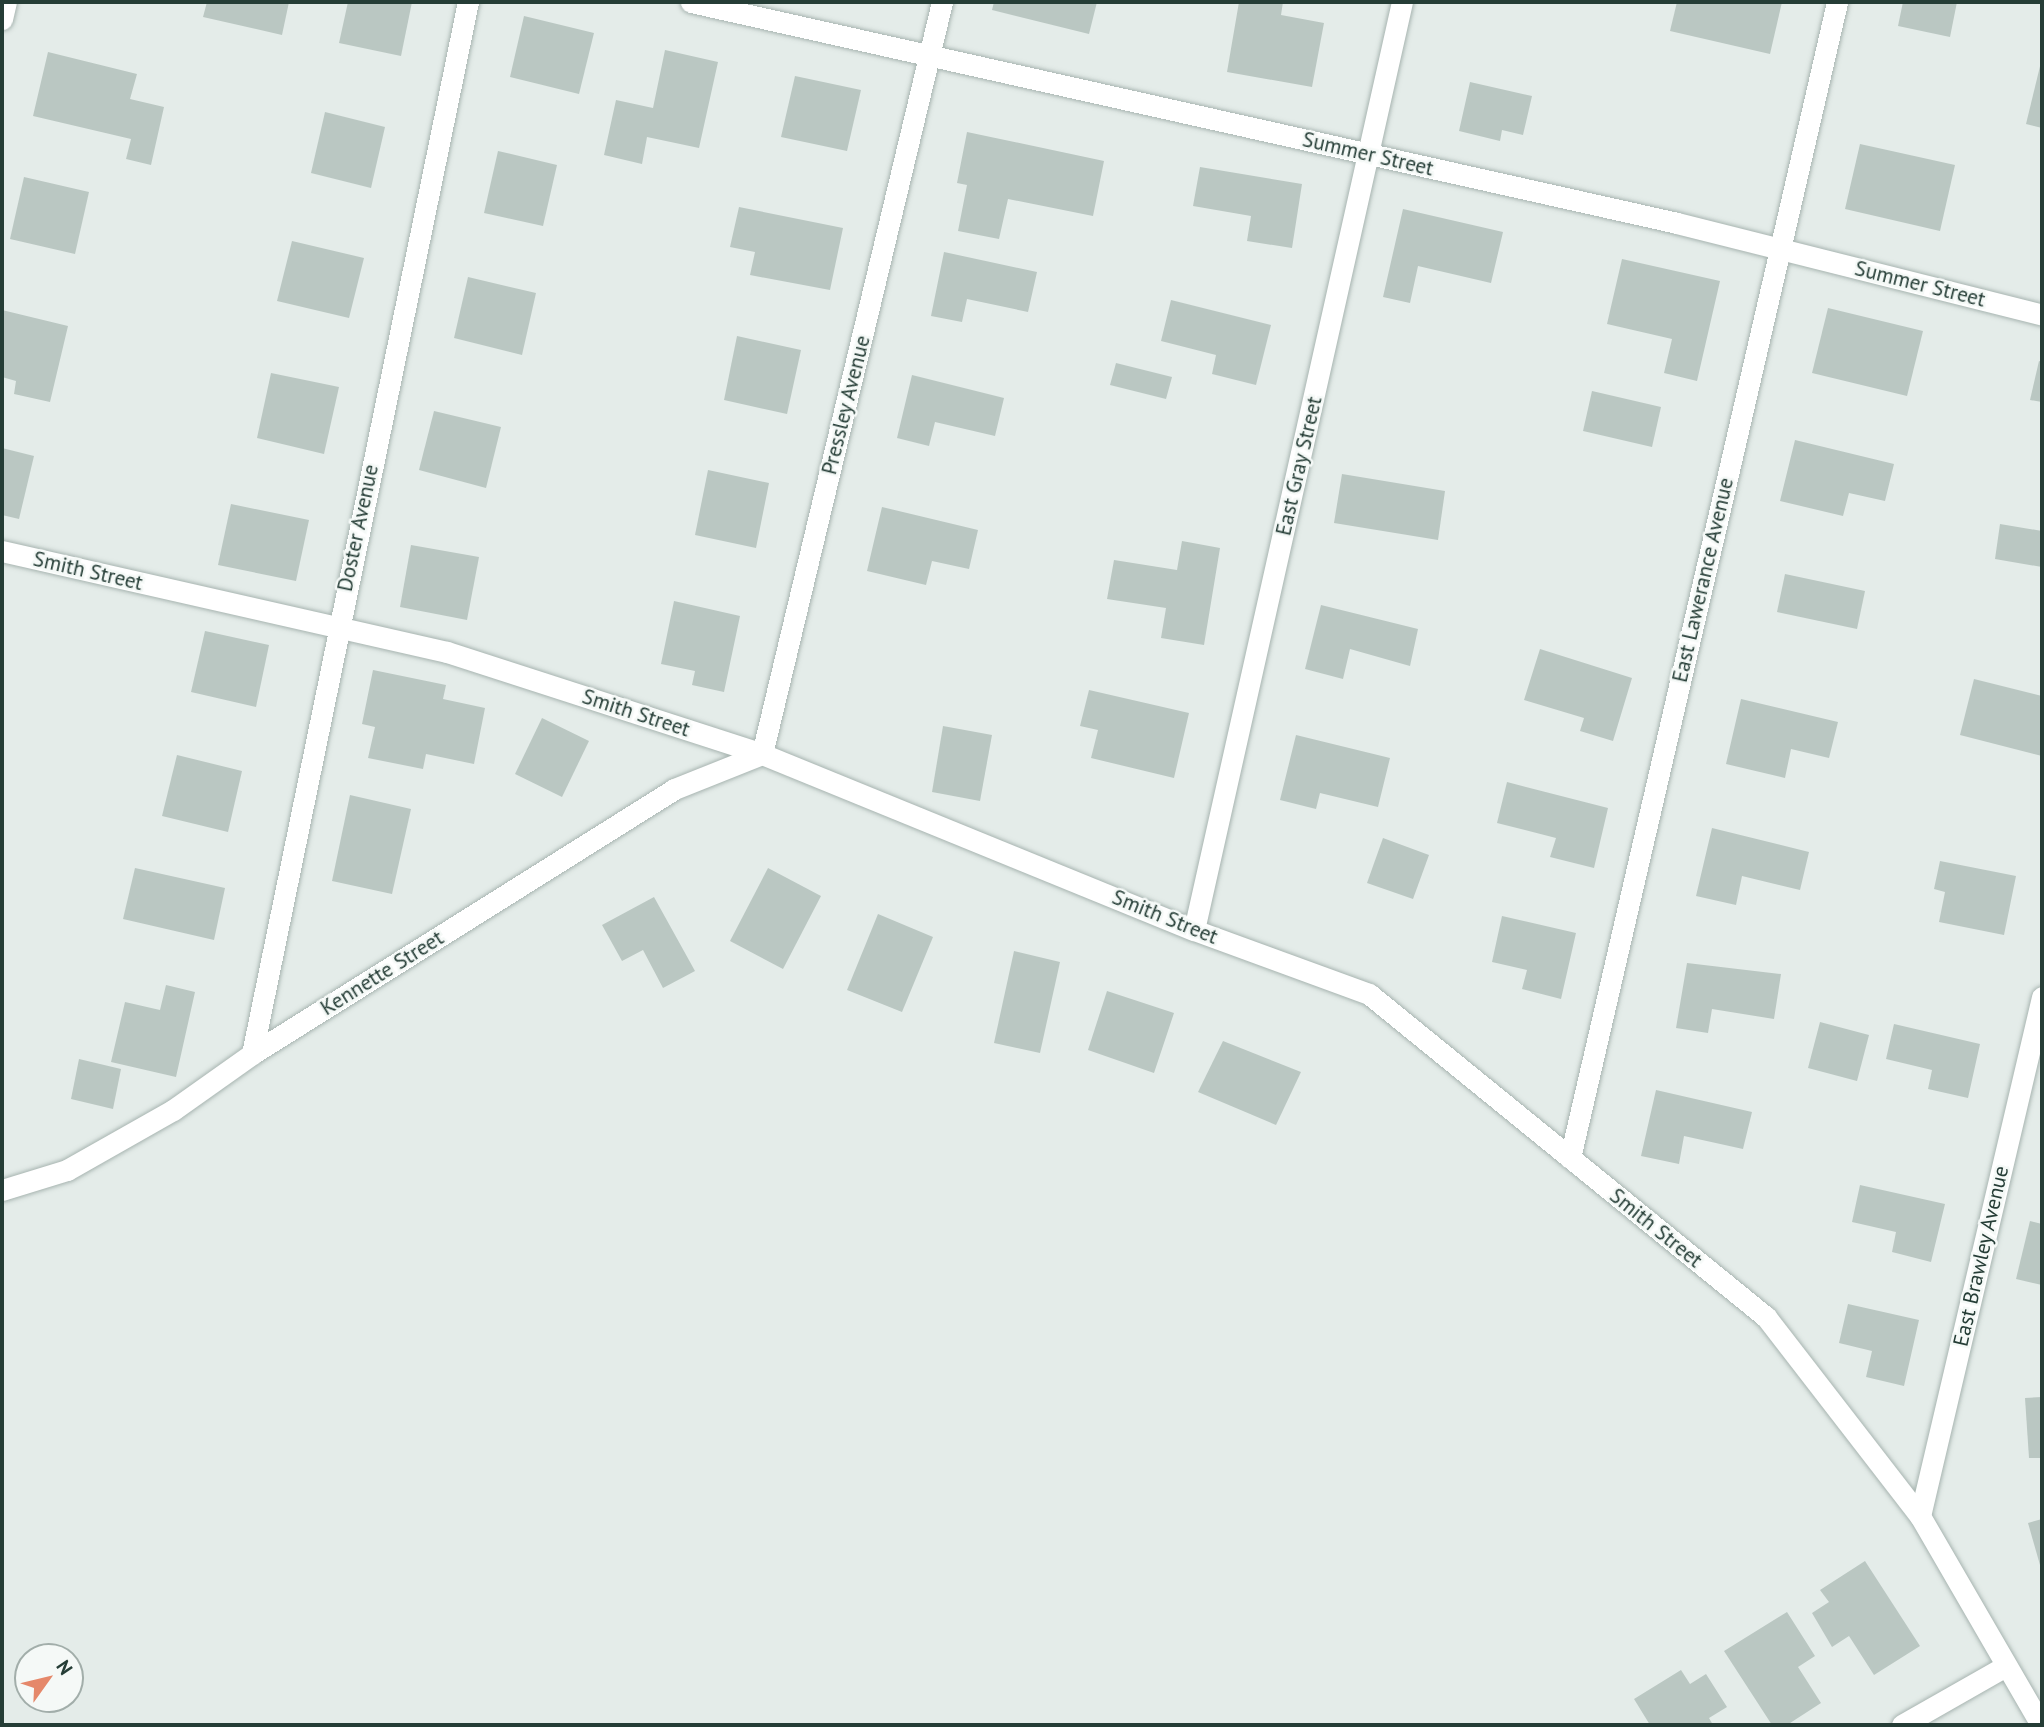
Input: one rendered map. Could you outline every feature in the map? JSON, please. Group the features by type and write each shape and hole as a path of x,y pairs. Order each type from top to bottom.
{"street":[{"path":"2,19 6,2"},
{"name":"Doster Avenue","path":"252,1054 337,627 468,2"},
{"name":"Summer Street","path":"691,2 1370,154 1779,249 2042,315"},
{"name":"Pressley Avenue","path":"762,754 942,2"},
{"name":"East Gray Street","path":"1194,930 1402,2"},
{"name":"East Lawerance Avenue","path":"1570,1158 1837,2"},
{"name":"Smith Street","path":"2,551 447,652 762,754 1194,930 1369,994 1766,1317 1920,1516 2041,1725"},
{"name":"Kennette Street","path":"2,1190 67,1170 173,1110 252,1054 674,789 762,754"},
{"name":"East Brawley Avenue","path":"1920,1516 2042,997"},
{"path":"1902,1725 2006,1666"}],"building":[{"path":"207,2 289,2 282,35 203,17"},
{"path":"348,2 412,2 401,56 339,43"},
{"path":"994,2 1097,2 1089,34 992,10"},
{"path":"1239,2 1283,2 1281,15 1324,23 1312,87 1227,72"},
{"path":"1677,2 1782,2 1770,54 1670,31"},
{"path":"1903,2 1957,2 1950,37 1898,26"},
{"path":"524,16 594,33 579,94 510,77"},
{"path":"665,50 718,62 699,148 647,137 642,164 604,155 616,100 653,108"},
{"path":"48,52 137,74 130,99 164,107 151,165 126,159 131,139 33,116"},
{"path":"2042,58 2042,128 2026,124"},
{"path":"795,76 861,90 847,151 781,137"},
{"path":"1470,82 1532,96 1523,135 1502,130 1500,141 1459,131"},
{"path":"325,112 385,127 371,188 311,173"},
{"path":"967,132 1104,161 1093,216 1008,199 999,239 958,231 967,185 957,183"},
{"path":"1860,144 1955,165 1940,231 1845,209"},
{"path":"498,151 557,165 543,226 484,213"},
{"path":"1200,167 1302,184 1292,248 1247,241 1251,216 1193,206"},
{"path":"24,177 89,192 75,254 10,239"},
{"path":"739,207 843,228 830,290 750,275 755,252 730,247"},
{"path":"1403,209 1503,232 1491,283 1418,266 1410,303 1383,297"},
{"path":"292,241 364,258 349,318 277,301"},
{"path":"944,252 1037,272 1028,312 967,299 962,322 931,316"},
{"path":"1622,259 1720,281 1697,381 1664,373 1672,339 1607,324"},
{"path":"468,277 536,293 522,355 454,338"},
{"path":"1171,300 1271,325 1256,385 1212,374 1216,355 1161,341"},
{"path":"1828,308 1923,331 1907,396 1812,373"},
{"path":"2,310 68,326 50,402 14,394 16,381 2,377"},
{"path":"737,336 801,350 787,414 724,400"},
{"path":"2039,361 2042,362 2042,402 2030,400"},
{"path":"1116,363 1172,377 1166,399 1110,385"},
{"path":"271,373 339,387 324,454 257,438"},
{"path":"912,375 1004,398 995,436 935,422 929,446 897,438"},
{"path":"1592,391 1661,407 1652,447 1583,431"},
{"path":"434,411 501,427 486,488 419,470"},
{"path":"1795,440 1894,464 1885,501 1849,493 1843,516 1780,501"},
{"path":"2,448 34,456 19,519 2,515"},
{"path":"708,470 769,483 756,548 695,535"},
{"path":"1342,474 1445,491 1438,540 1334,523"},
{"path":"231,504 309,520 296,581 218,565"},
{"path":"882,507 978,530 969,569 932,561 926,585 867,571"},
{"path":"2000,524 2042,531 2042,567 1995,559"},
{"path":"1182,541 1220,548 1204,645 1161,638 1166,608 1107,599 1114,560 1177,570"},
{"path":"411,545 479,557 467,620 400,607"},
{"path":"1785,574 1865,591 1857,629 1777,612"},
{"path":"674,601 740,616 724,692 692,685 695,671 661,664"},
{"path":"1321,605 1418,629 1410,666 1350,649 1343,679 1305,669"},
{"path":"205,631 269,645 256,707 191,692"},
{"path":"1540,649 1632,678 1613,741 1580,731 1584,718 1524,700"},
{"path":"373,670 446,685 443,699 485,708 474,764 426,754 423,769 368,758 375,727 362,724"},
{"path":"1974,679 2042,696 2042,756 1960,735"},
{"path":"1089,690 1189,713 1174,778 1091,758 1098,730 1080,726"},
{"path":"1741,699 1838,722 1829,758 1791,749 1785,778 1726,764"},
{"path":"542,718 589,741 562,797 515,774"},
{"path":"943,726 992,735 980,801 932,792"},
{"path":"1296,735 1390,758 1378,807 1320,793 1316,809 1280,800"},
{"path":"177,755 242,771 228,832 162,816"},
{"path":"1507,782 1608,808 1594,868 1550,857 1556,838 1497,823"},
{"path":"350,795 411,809 392,894 332,881"},
{"path":"1712,828 1809,852 1800,890 1742,876 1736,905 1696,896"},
{"path":"1383,838 1429,855 1413,899 1367,883"},
{"path":"1940,861 2016,876 2004,935 1939,922 1945,892 1934,889"},
{"path":"135,868 225,888 214,940 123,919"},
{"path":"768,868 821,896 783,969 730,941"},
{"path":"654,897 695,971 663,988 643,950 622,961 602,925"},
{"path":"878,914 933,937 902,1012 847,990"},
{"path":"1502,916 1576,933 1561,999 1522,989 1527,970 1492,962"},
{"path":"1014,951 1060,962 1040,1053 994,1043"},
{"path":"1687,963 1781,974 1774,1019 1712,1009 1708,1033 1676,1028"},
{"path":"166,985 195,992 176,1077 111,1062 125,1002 160,1010"},
{"path":"1107,991 1174,1013 1154,1073 1088,1050"},
{"path":"1820,1022 1869,1035 1857,1081 1808,1068"},
{"path":"1894,1024 1980,1044 1968,1098 1928,1089 1932,1070 1886,1059"},
{"path":"1223,1041 1301,1072 1276,1125 1198,1092"},
{"path":"79,1059 121,1069 113,1109 71,1099"},
{"path":"1656,1090 1752,1112 1743,1149 1684,1136 1679,1164 1641,1156"},
{"path":"1860,1185 1945,1204 1931,1262 1892,1252 1896,1232 1852,1222"},
{"path":"2030,1221 2042,1224 2042,1285 2016,1279"},
{"path":"1848,1304 1919,1320 1904,1386 1866,1377 1872,1351 1839,1343"},
{"path":"2042,1397 2042,1458 2029,1458 2025,1398"},
{"path":"2042,1519 2042,1572 2028,1523"},
{"path":"1865,1561 1920,1646 1874,1675 1849,1636 1832,1647 1812,1613 1829,1602 1820,1590"},
{"path":"1787,1612 1815,1656 1798,1667 1821,1703 1787,1725 1772,1725 1724,1651"},
{"path":"1681,1670 1690,1684 1706,1674 1727,1707 1709,1718 1713,1725 1650,1725 1634,1699"}]}
